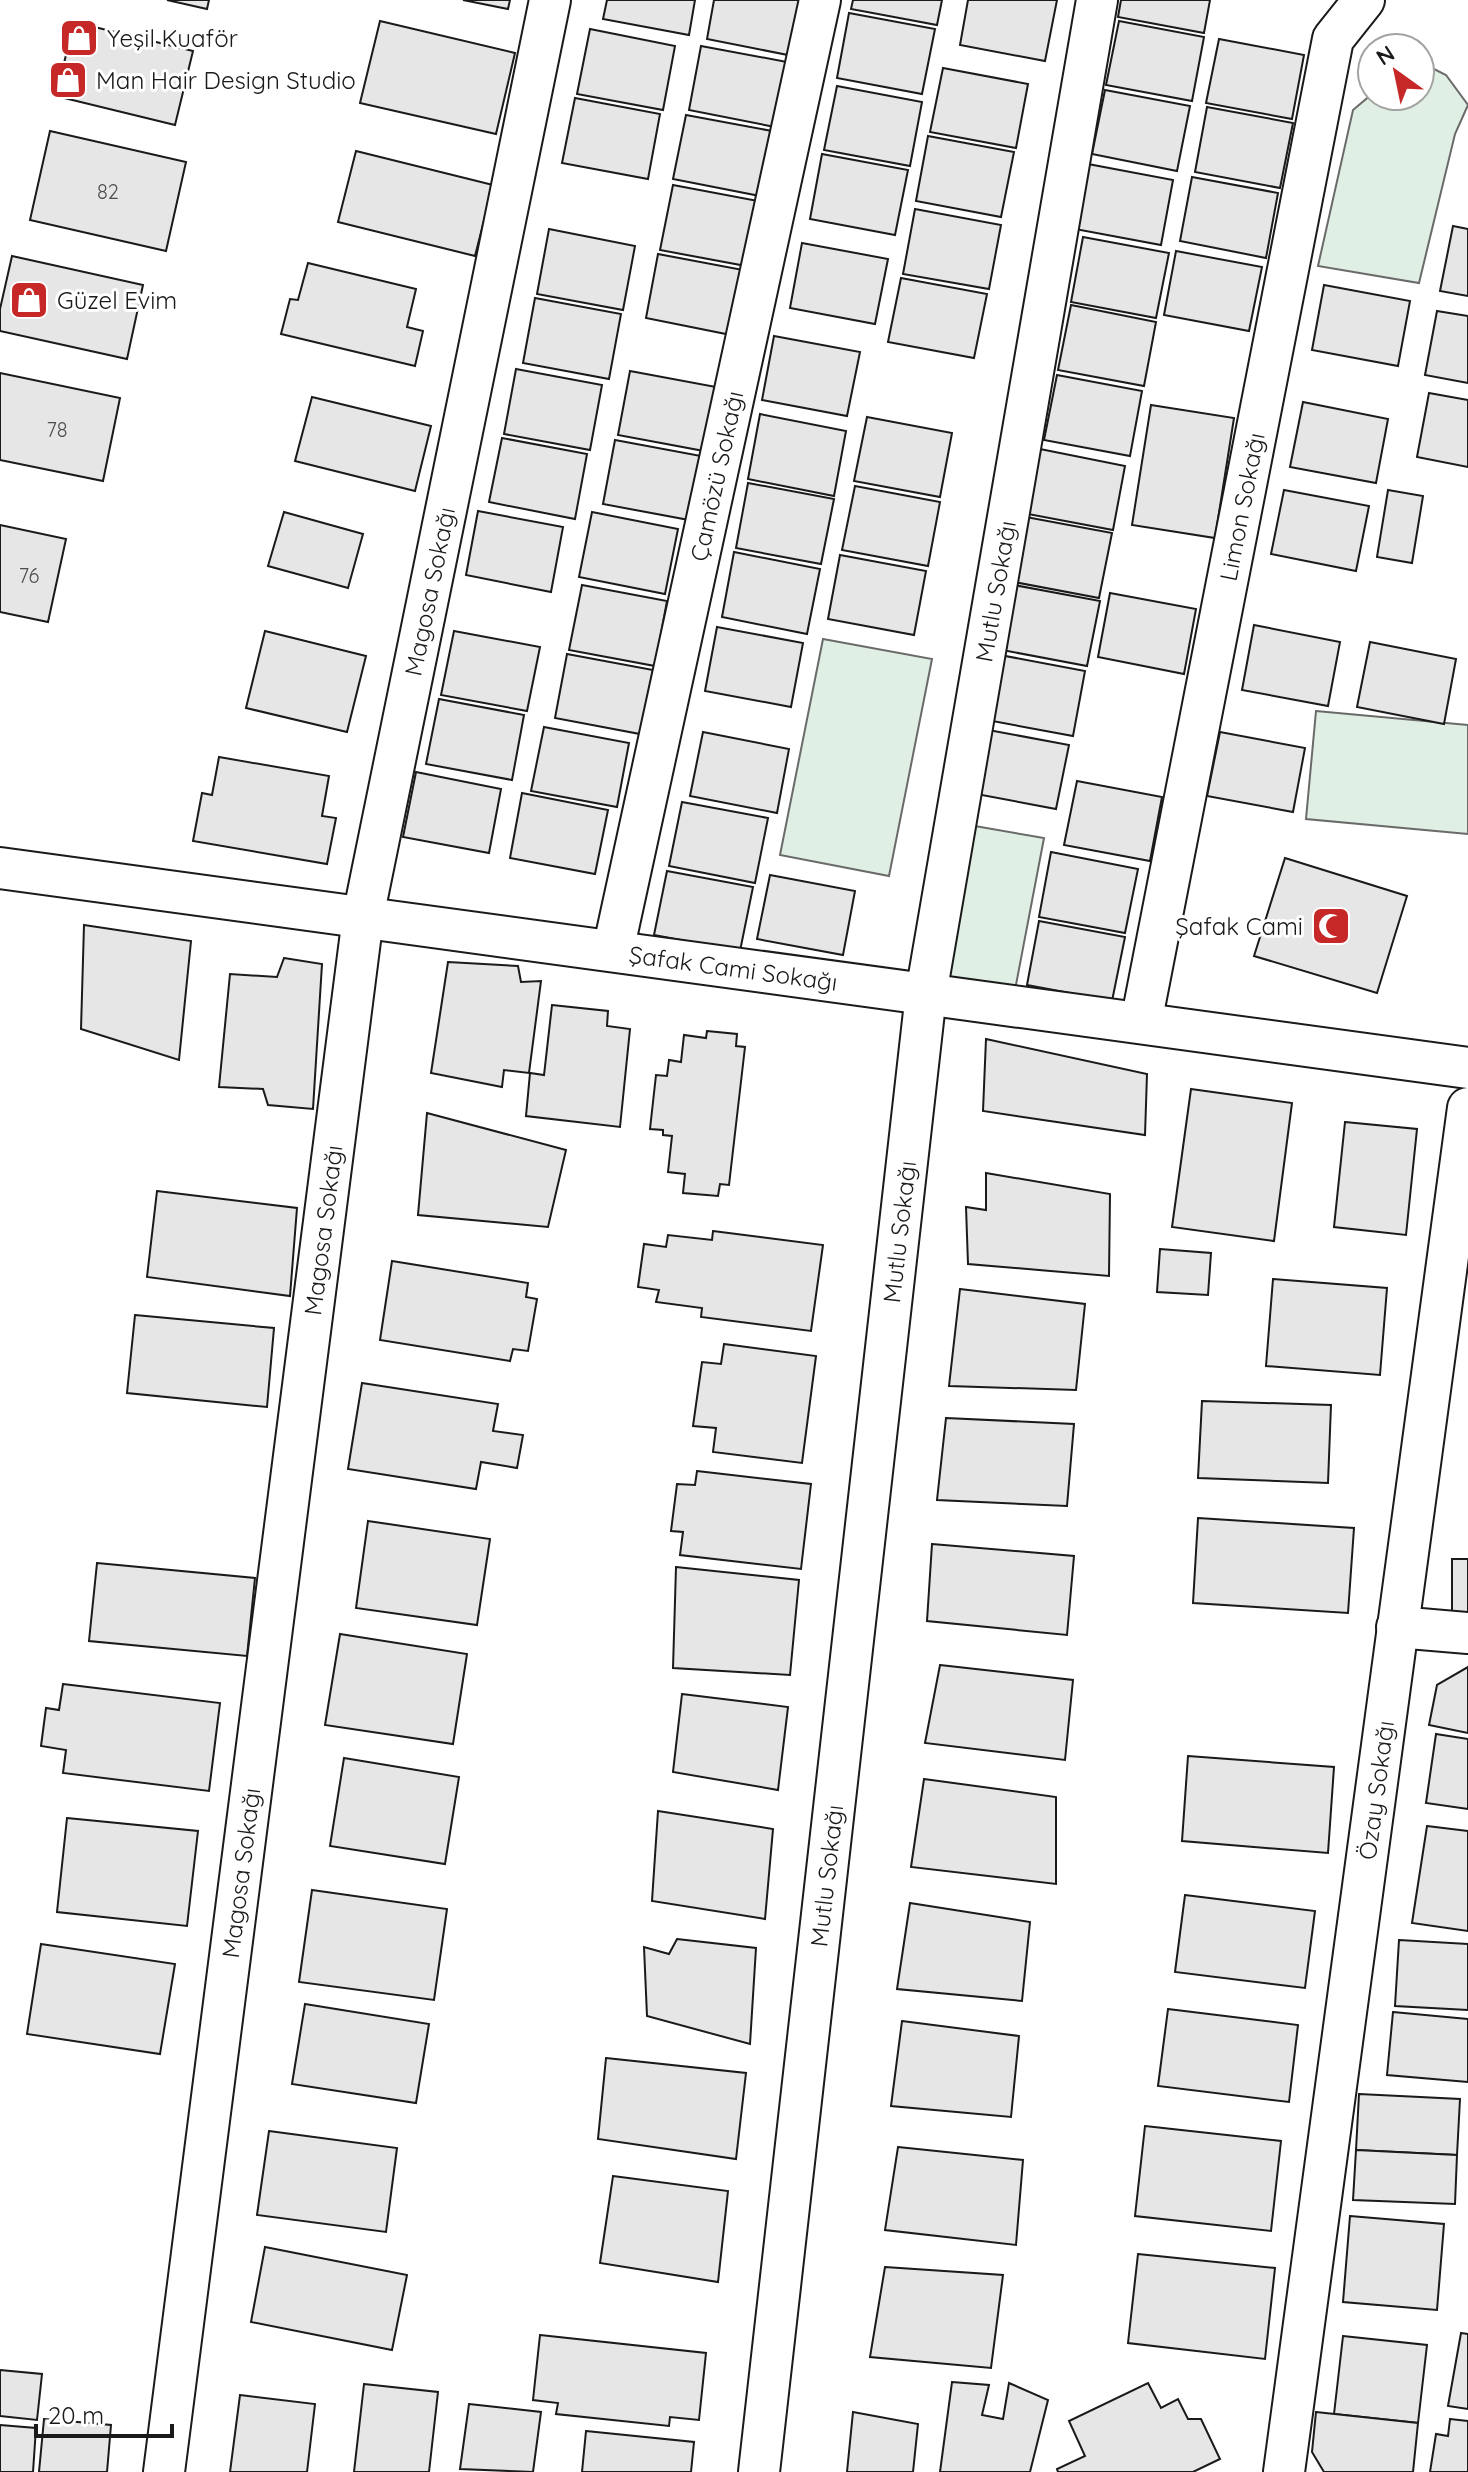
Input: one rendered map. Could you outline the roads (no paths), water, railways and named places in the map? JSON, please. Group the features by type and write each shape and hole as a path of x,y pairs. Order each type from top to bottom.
{"street":[{"name":"Magosa Sokağı","path":"164,2472 363,917 550,0"},
{"name":"Çamözü Sokağı","path":"613,951 820,0"},
{"name":"Mutlu Sokağı","path":"759,2472 926,994 1097,0"},
{"name":"Limon Sokağı","path":"1141,1023 1333,39 1364,0"},
{"name":"Şafak Cami Sokağı","path":"0,868 1468,1068"},
{"name":"Özay Sokağı","path":"1284,2472 1468,1108"},
{"path":"1397,1627 1468,1633"}],"place":[{"name":"Yeşil Kuaför","path":"79,38"},
{"name":"Man Hair Design Studio","path":"68,80"},
{"name":"Güzel Evim","path":"29,300"},
{"name":"Şafak Cami","path":"1331,926"}]}
